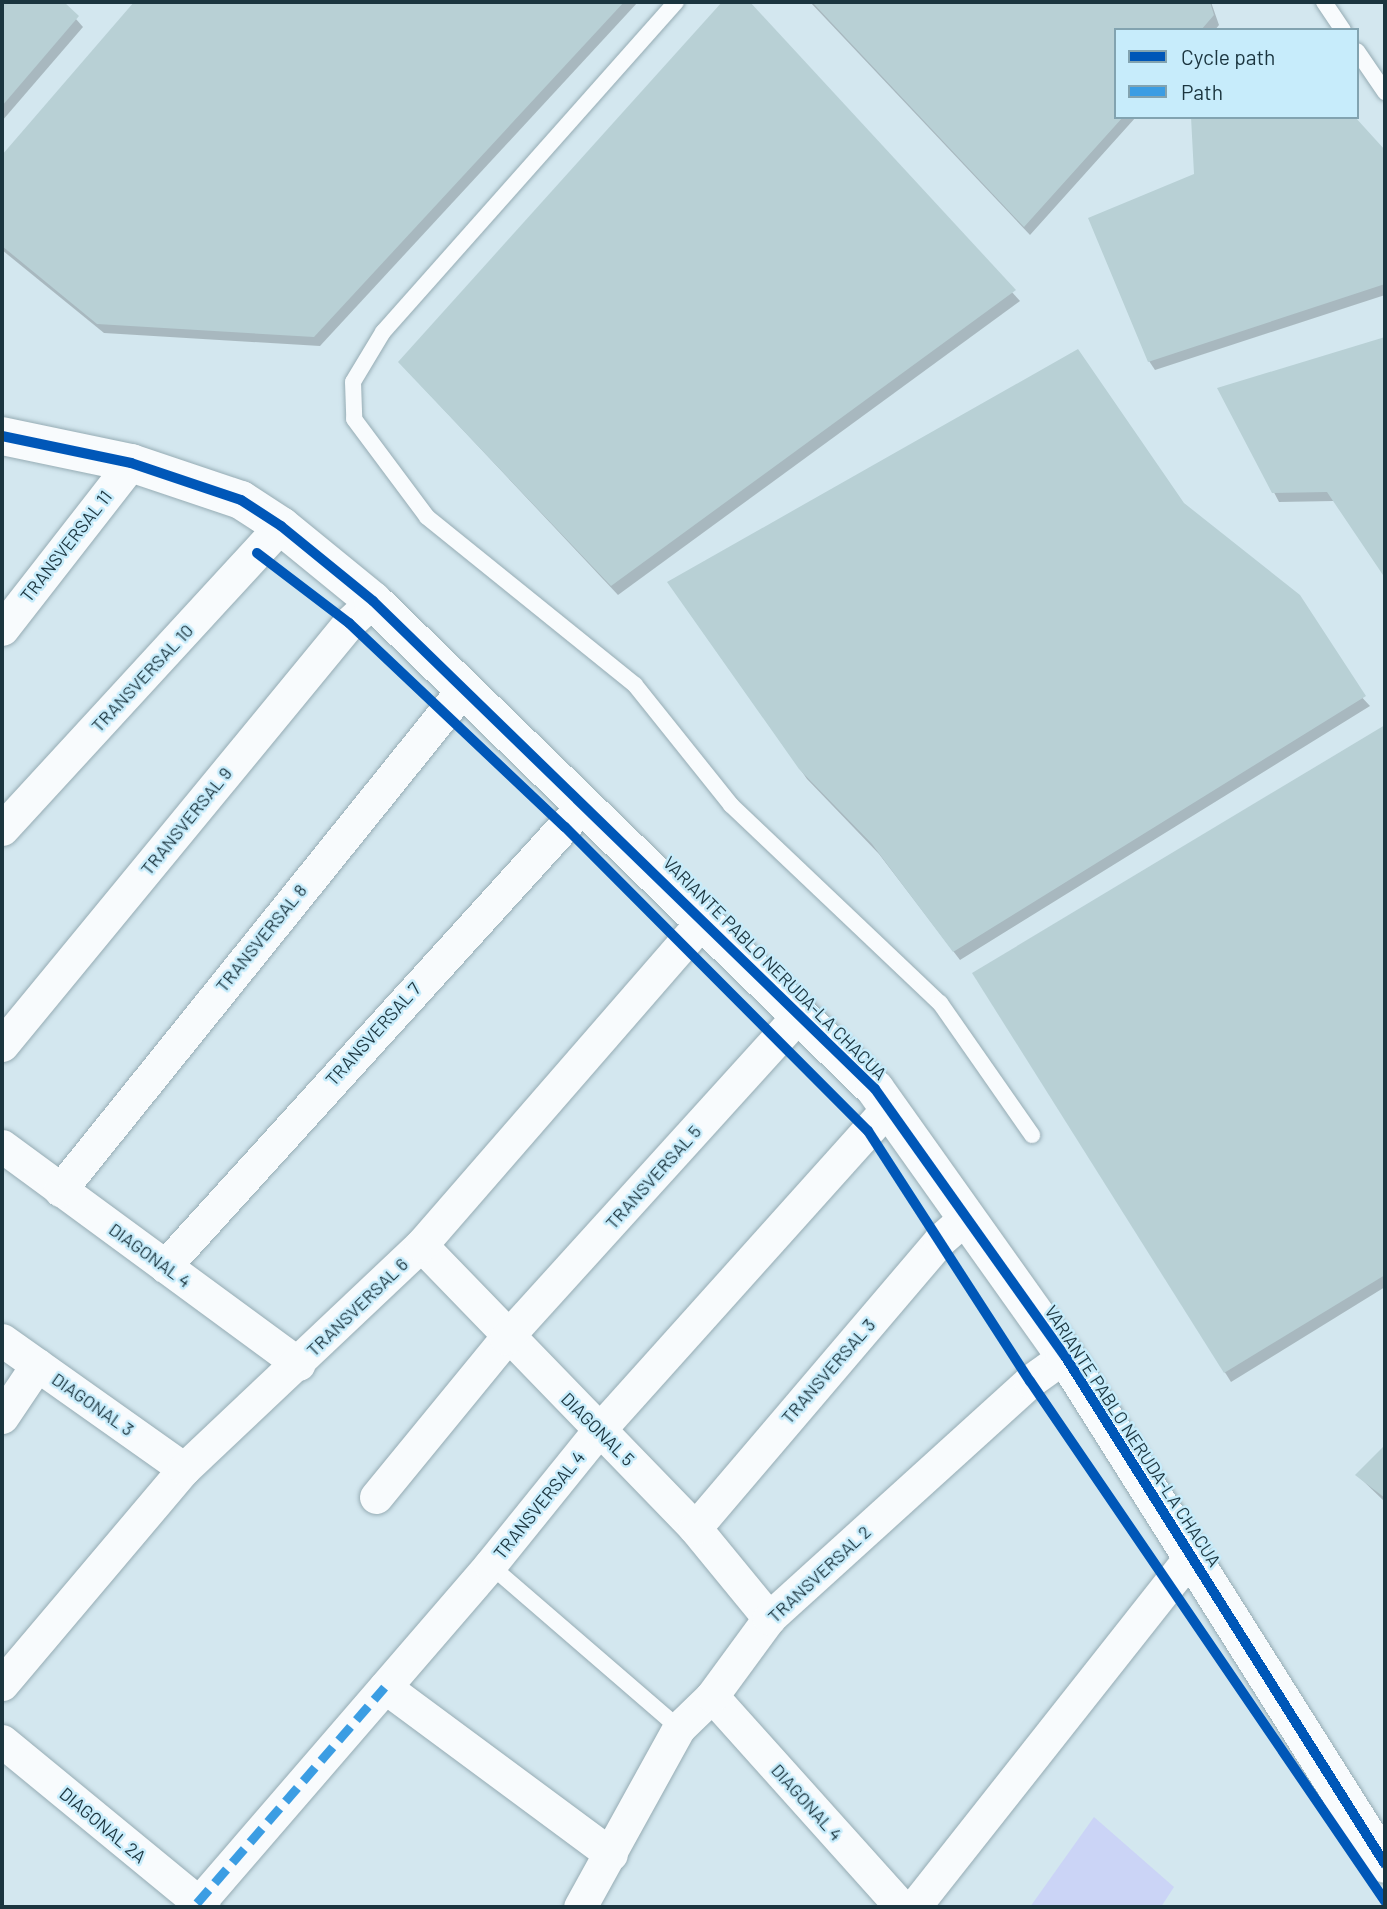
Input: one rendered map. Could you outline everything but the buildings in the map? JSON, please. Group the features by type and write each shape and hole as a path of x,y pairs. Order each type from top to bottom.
{"street":[{"name":"VARIANTE PABLO NERUDA-LA CHACUA","path":"2,436 131,463 241,500 281,526 373,601 799,1014 888,1107 1065,1356 1385,1864"},
{"name":"TRANSVERSAL 11","path":"2,629 131,463"},
{"name":"TRANSVERSAL 10","path":"2,829 281,526"},
{"name":"TRANSVERSAL 9","path":"2,1045 349,623 373,601"},
{"name":"TRANSVERSAL 8","path":"60,1190 464,688"},
{"name":"TRANSVERSAL 7","path":"164,1266 584,804"},
{"name":"TRANSVERSAL 6","path":"2,1684 184,1469 299,1364 421,1245 703,921"},
{"name":"TRANSVERSAL 5","path":"376,1497 506,1338 799,1014"},
{"name":"TRANSVERSAL 4","path":"199,1906 490,1565 599,1430 888,1107"},
{"name":"DIAGONAL 4","path":"2,1146 299,1364"},
{"name":"TRANSVERSAL 3","path":"695,1528 940,1240 965,1218"},
{"name":"DIAGONAL 5","path":"421,1245 506,1338 695,1528 769,1618"},
{"name":"DIAGONAL 3","path":"2,1340 184,1469"},
{"name":"TRANSVERSAL 2","path":"580,1907 679,1728 712,1696 769,1618 1030,1381 1065,1356"},
{"path":"2,1417 37,1365"},
{"path":"914,1907 1190,1558"},
{"path":"385,1687 611,1854"},
{"name":"DIAGONAL 4","path":"712,1696 901,1907"},
{"name":"DIAGONAL 2A","path":"2,1741 199,1906"}],"lane":[{"path":"676,2 383,331 353,382 354,419 427,517 635,685 731,804 940,1003 1032,1135"},
{"path":"1324,2 1342,28"},
{"path":"1359,54 1385,92"},
{"path":"490,1565 679,1728"}],"shaded area":[{"path":"1094,1817 1174,1887 1161,1907 1030,1907"}],"marked path":[{"path":"197,1903 385,1687"}],"cycle path":[{"path":"2,436 131,463 241,500 281,526 373,601 875,1089 1065,1356 1385,1864"},
{"path":"257,553 349,623 565,827 868,1131 1030,1381 1385,1901"}]}
